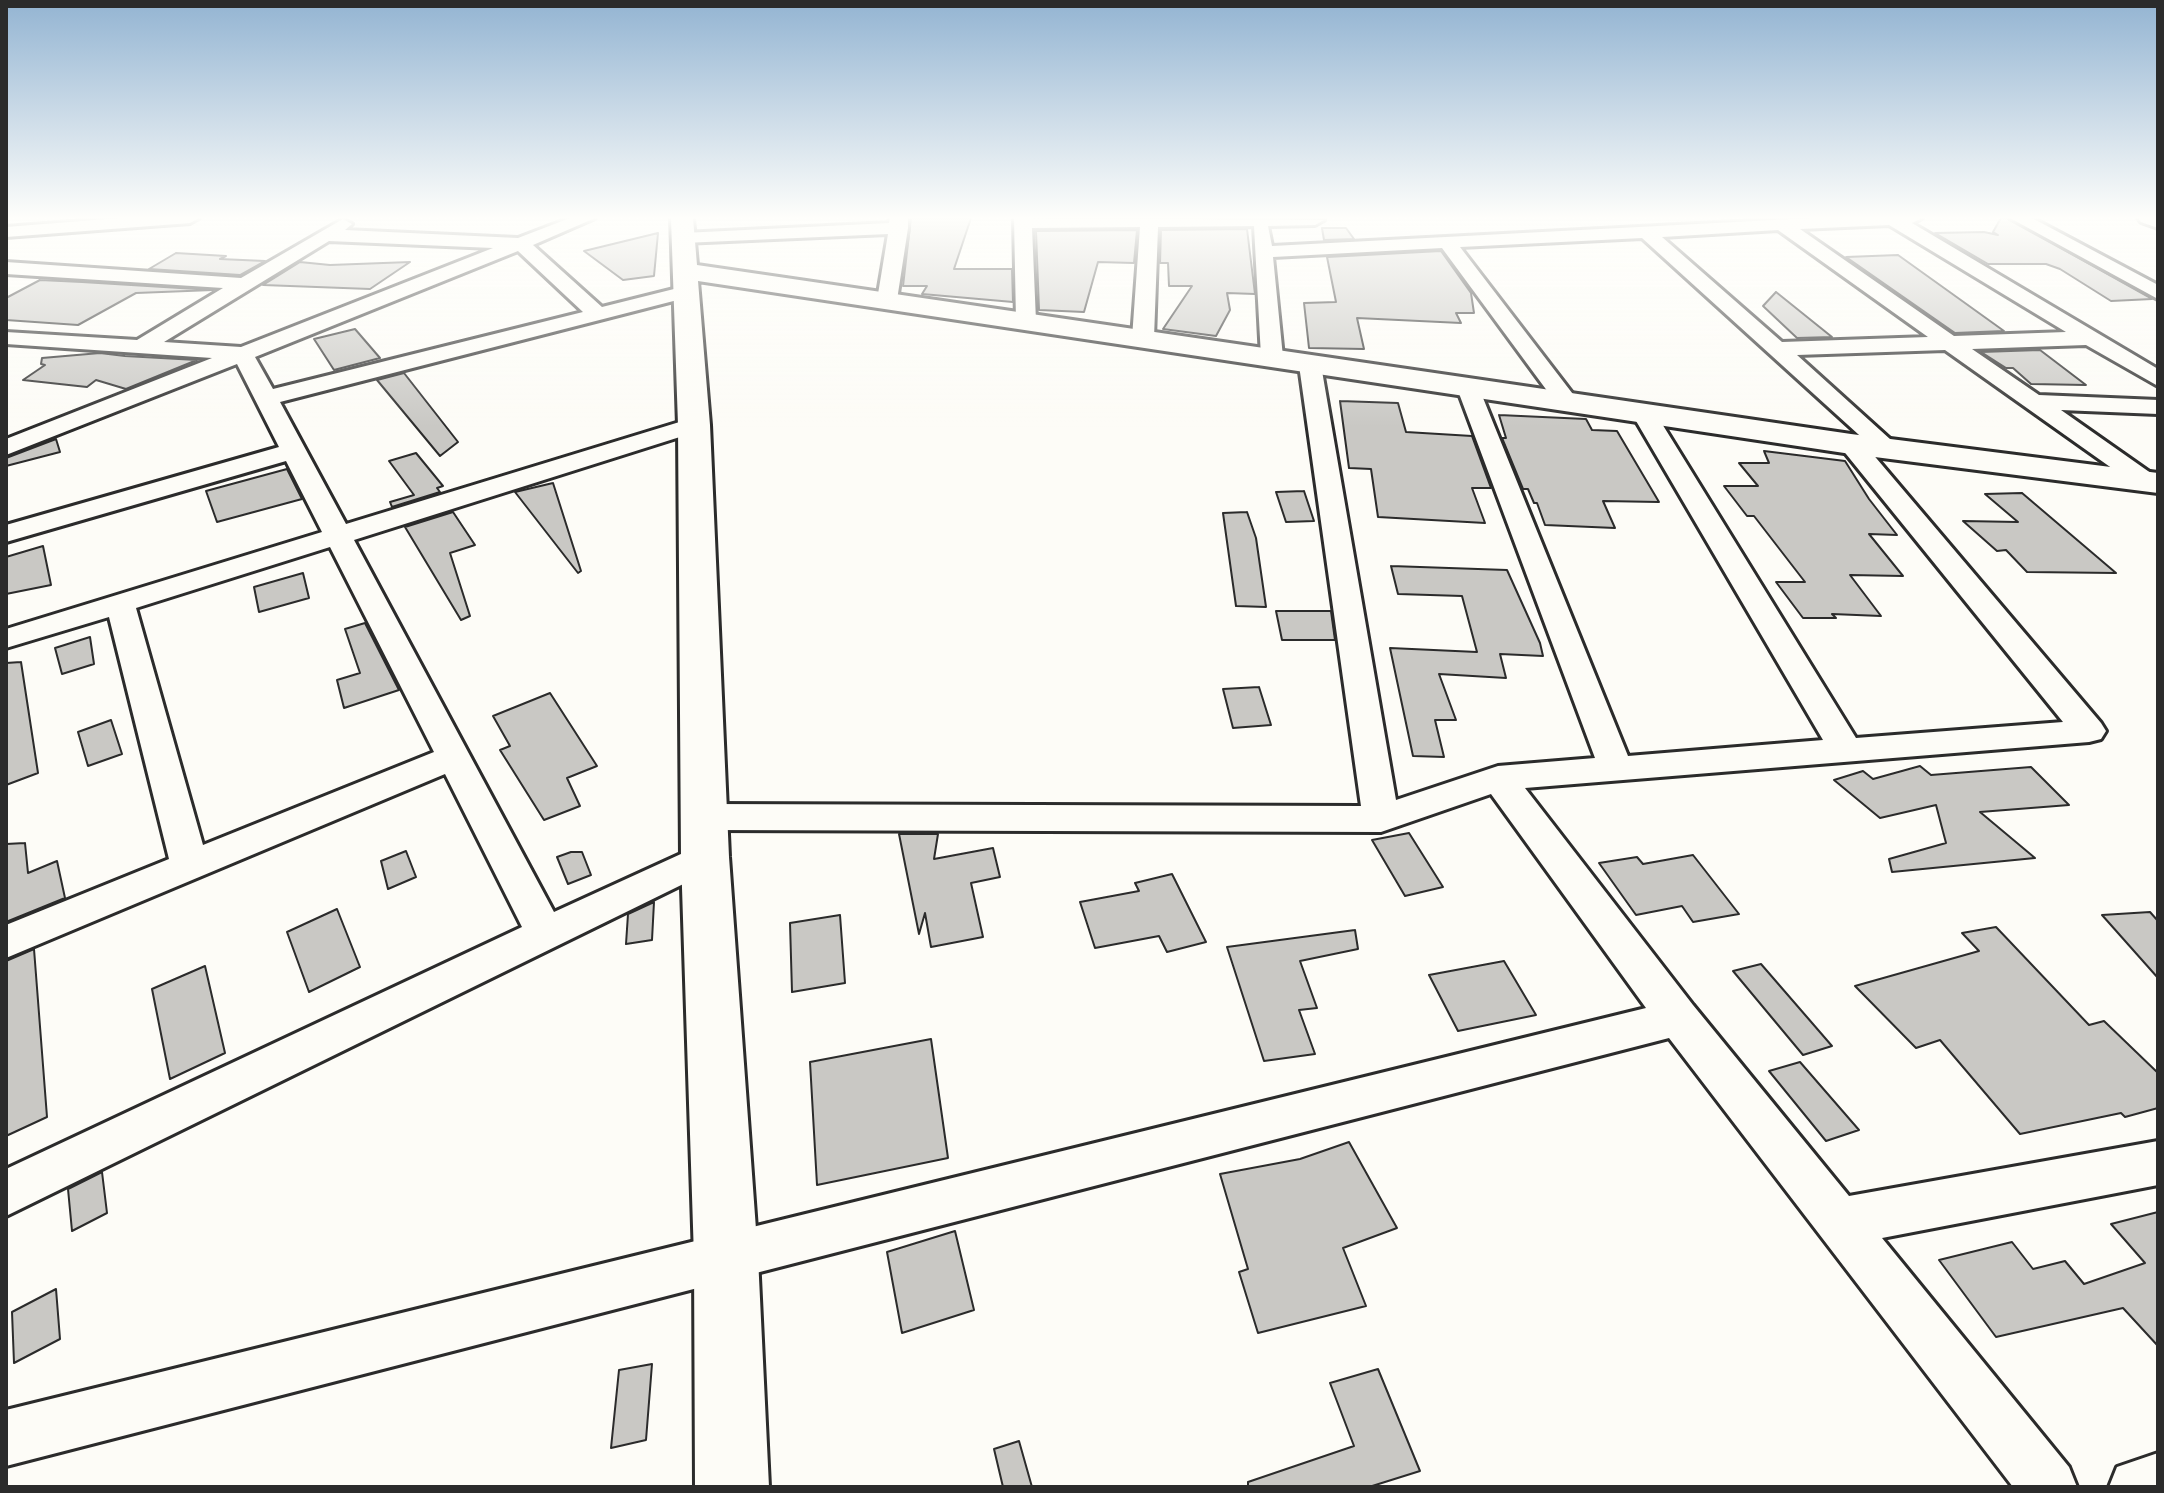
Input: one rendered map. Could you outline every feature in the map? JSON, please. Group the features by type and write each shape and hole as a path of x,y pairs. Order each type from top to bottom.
{"street":[{"path":"143,346 240,288"},
{"path":"6,448 411,288"},
{"path":"569,288 598,314"},
{"path":"266,398 598,314 636,288"},
{"path":"686,288 694,425 706,837 726,1257 732,1487"},
{"path":"831,288 887,300 1310,365 1851,444 2152,482"},
{"path":"887,300 889,288"},
{"path":"1025,288 1026,321"},
{"path":"1143,338 1146,288"},
{"path":"1266,288 1272,357"},
{"path":"1481,288 1567,402"},
{"path":"1708,288 1889,449"},
{"path":"1871,288 2152,482"},
{"path":"2006,288 2158,379"},
{"path":"1777,349 2089,338"},
{"path":"8,340 243,354"},
{"path":"243,354 546,934"},
{"path":"1310,365 1381,819"},
{"path":"1468,388 1616,768"},
{"path":"2033,402 2158,407"},
{"path":"1644,414 1846,750"},
{"path":"6,639 694,425"},
{"path":"6,1193 546,934 706,837 1381,819 1498,778 2089,731 1851,444"},
{"path":"6,534 294,451"},
{"path":"120,603 190,866"},
{"path":"6,942 454,757"},
{"path":"1498,778 1678,1018 2049,1487"},
{"path":"6,1438 1678,1018"},
{"path":"1839,1222 2158,1163"},
{"path":"2137,1487 2158,1481"}],"building":[{"path":"26,288 213,290 136,293 78,325 6,320 6,298"},
{"path":"926,288 1013,288 1013,302 922,294"},
{"path":"1038,288 1091,288 1084,312 1039,310"},
{"path":"1191,288 1254,288 1255,294 1227,293 1230,310 1216,336 1163,329"},
{"path":"1333,288 1467,288 1474,313 1456,313 1461,323 1357,318 1364,349 1309,348 1304,303 1336,302"},
{"path":"1890,288 1944,288 2004,331 1955,333"},
{"path":"2090,288 2132,288 2152,299 2111,301"},
{"path":"1776,292 1832,337 1797,338 1763,306"},
{"path":"355,329 380,358 334,370 314,339"},
{"path":"2040,350 2086,385 2031,384 2013,368 2006,368 1981,352"},
{"path":"100,353 197,360 126,389 96,380 87,387 23,380 45,365 41,364 42,358"},
{"path":"404,373 458,442 440,456 377,380"},
{"path":"1340,401 1398,403 1406,432 1472,436 1491,488 1472,488 1485,523 1378,517 1371,469 1349,468"},
{"path":"1499,415 1586,419 1592,430 1617,431 1659,502 1603,501 1615,528 1545,525 1537,503 1534,503 1528,489 1523,489 1502,438 1506,438"},
{"path":"56,439 60,452 6,466 6,458"},
{"path":"1764,451 1845,461 1897,535 1869,534 1903,576 1850,575 1881,616 1832,614 1836,618 1803,618 1776,582 1805,582 1754,516 1747,516 1724,486 1758,486 1739,463 1769,463"},
{"path":"416,453 443,486 437,488 440,492 392,507 390,502 414,495 389,461"},
{"path":"287,469 302,499 217,522 206,491"},
{"path":"553,483 581,571 578,573 515,492"},
{"path":"1304,491 1314,521 1286,522 1276,492"},
{"path":"2022,493 2116,573 2027,572 2006,550 1997,551 1963,521 2018,522 1985,494"},
{"path":"453,512 475,545 450,553 470,616 461,620 405,527"},
{"path":"1247,512 1256,538 1266,607 1236,606 1223,513"},
{"path":"43,546 51,585 6,594 6,557"},
{"path":"1391,566 1507,570 1540,643 1543,656 1500,654 1506,678 1439,674 1456,720 1435,720 1444,757 1413,756 1390,648 1477,652 1462,596 1398,594"},
{"path":"303,573 309,598 259,612 254,587"},
{"path":"1276,611 1331,611 1335,640 1282,640"},
{"path":"365,623 399,690 344,708 337,680 360,673 345,629"},
{"path":"90,637 94,664 62,674 55,648"},
{"path":"21,662 38,773 6,785 6,663"},
{"path":"1259,687 1271,725 1233,728 1223,689"},
{"path":"550,693 597,766 567,778 580,806 544,820 500,750 510,746 493,716"},
{"path":"111,720 122,754 88,766 78,732"},
{"path":"1920,766 1931,775 2031,767 2069,805 1980,812 2035,858 1892,872 1889,859 1946,843 1936,805 1880,818 1834,780 1863,771 1873,779"},
{"path":"1409,833 1443,887 1405,896 1372,840"},
{"path":"899,834 938,834 934,859 993,848 1000,877 971,883 983,937 931,947 925,913 919,934"},
{"path":"25,843 28,873 57,861 65,898 6,922 6,844"},
{"path":"406,851 416,877 388,889 381,861"},
{"path":"582,852 591,875 568,884 557,857"},
{"path":"1693,855 1739,914 1693,922 1682,906 1636,915 1599,863 1637,857 1643,864"},
{"path":"1172,874 1206,942 1167,952 1159,936 1095,948 1080,902 1139,891 1135,883"},
{"path":"654,902 652,940 626,944 628,914"},
{"path":"337,909 360,967 309,992 287,932"},
{"path":"2150,912 2158,921 2158,978 2102,915"},
{"path":"840,915 845,983 792,992 790,923"},
{"path":"1996,927 2089,1025 2104,1021 2158,1073 2158,1108 2125,1117 2121,1113 2020,1134 1940,1040 1916,1048 1855,986 1979,951 1962,933"},
{"path":"1355,930 1358,949 1300,961 1317,1008 1299,1010 1315,1054 1264,1061 1227,947"},
{"path":"34,949 47,1117 6,1136 6,961"},
{"path":"1504,961 1536,1015 1458,1031 1429,975"},
{"path":"1761,964 1832,1046 1803,1055 1733,971"},
{"path":"205,966 225,1053 170,1079 152,989"},
{"path":"931,1039 948,1158 817,1185 810,1062"},
{"path":"1800,1062 1859,1130 1826,1141 1769,1071"},
{"path":"1349,1142 1397,1228 1343,1248 1366,1306 1258,1333 1239,1272 1248,1269 1220,1174 1300,1159"},
{"path":"102,1172 107,1213 72,1231 68,1189"},
{"path":"2158,1212 2158,1346 2123,1308 1996,1337 1939,1260 2012,1242 2033,1269 2065,1261 2084,1284 2145,1263 2111,1224"},
{"path":"955,1231 974,1310 902,1333 887,1252"},
{"path":"56,1289 60,1339 14,1363 12,1312"},
{"path":"652,1364 646,1440 611,1448 619,1370"},
{"path":"1378,1369 1420,1471 1369,1487 1248,1487 1248,1482 1354,1446 1330,1383"},
{"path":"1019,1441 1032,1487 1003,1487 994,1449"}]}
